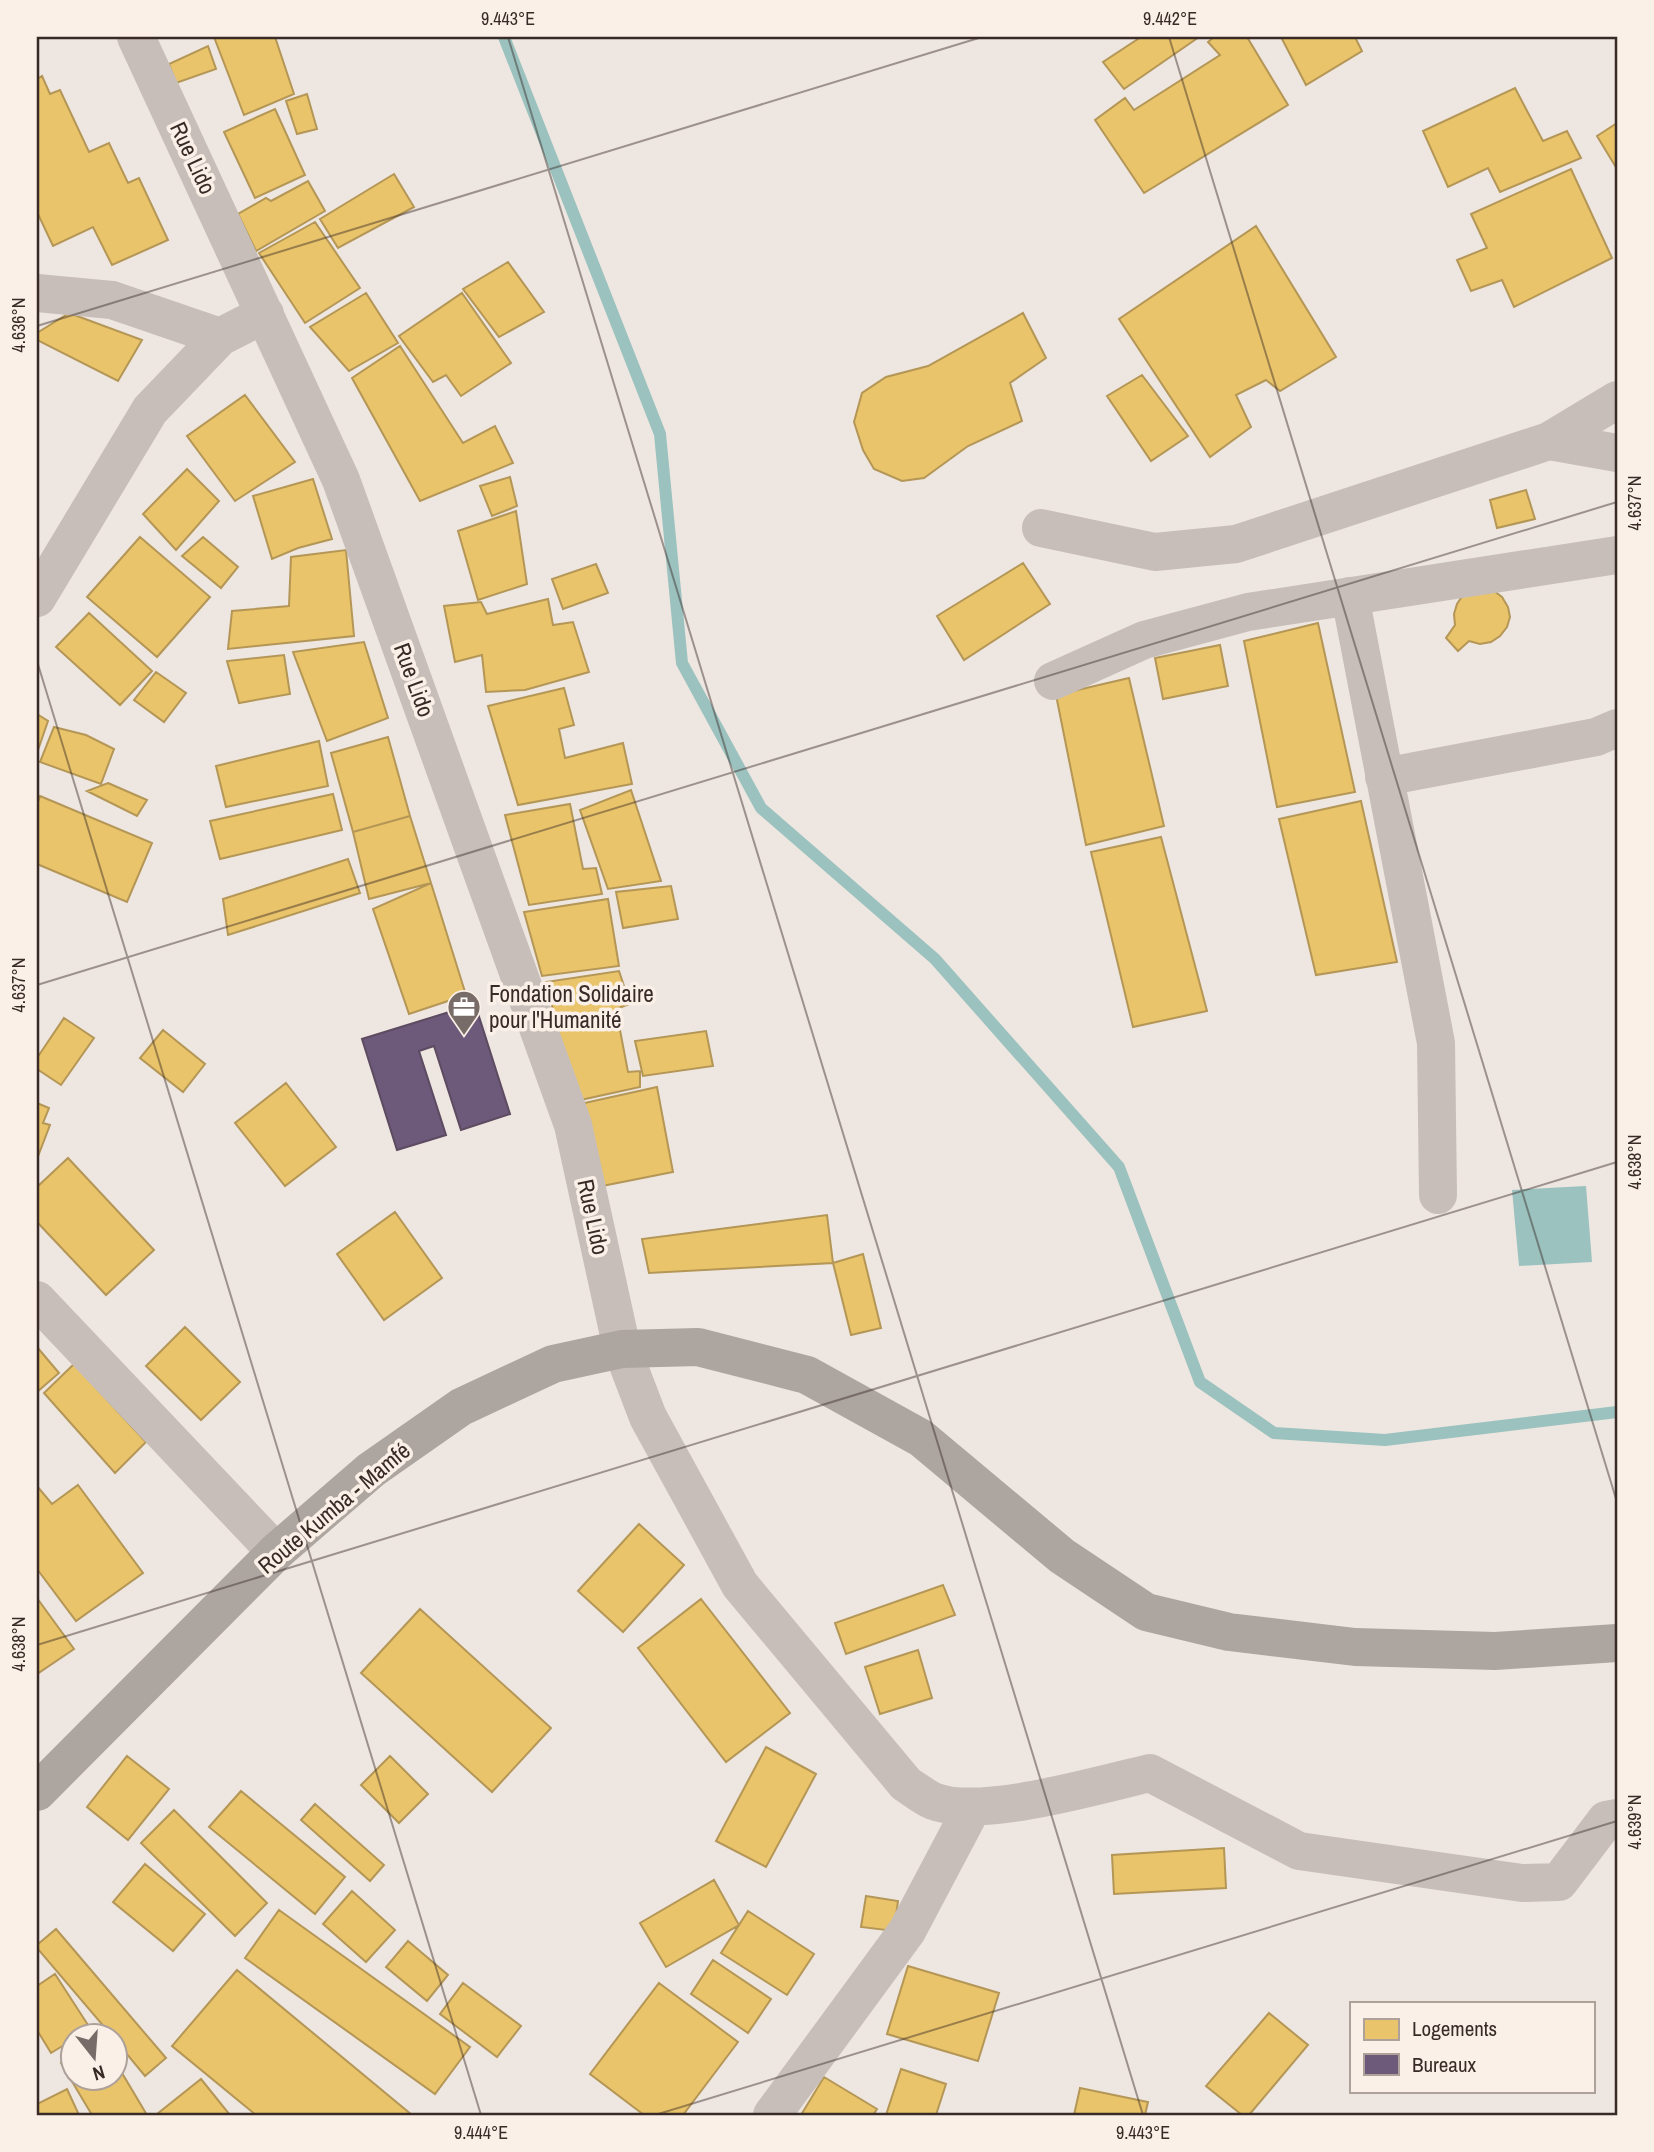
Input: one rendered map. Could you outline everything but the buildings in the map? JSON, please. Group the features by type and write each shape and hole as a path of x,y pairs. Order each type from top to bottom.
{"highway":[{"name":"Route Kumba - Mamfé","path":"37,1792 276,1552 371,1470 461,1407 553,1364 622,1349 698,1347 807,1375 921,1438 1062,1556 1146,1612 1229,1632 1355,1647 1495,1651 1617,1643"}],"street":[{"name":"Rue Lido","path":"136,37 341,480 573,1125 622,1349 648,1417 740,1585 905,1784 933,1801 972,1808 1051,1796 1150,1773 1299,1851 1522,1883 1559,1882 1606,1820 1617,1818"},
{"path":"37,293 112,300 220,337"},
{"path":"37,598 150,411 220,337 265,314"},
{"path":"1041,528 1155,552 1236,544 1549,440 1617,400"},
{"path":"1549,440 1617,453"},
{"path":"1053,681 1144,639 1248,612 1617,555"},
{"path":"1350,596 1436,1044 1438,1195"},
{"path":"1384,777 1596,737 1617,727"},
{"path":"37,1300 276,1552"},
{"path":"772,2115 907,1931 972,1808"}],"water":[{"path":"1586,1186 1592,1262 1519,1266 1512,1190"}],"waterway":[{"path":"504,37 660,434 682,663 761,808 935,959 1119,1167 1200,1382 1274,1433 1385,1440 1617,1412"}],"place":[{"name":"Fondation Solidaire pour l'Humanité","path":"464,1037"}]}
